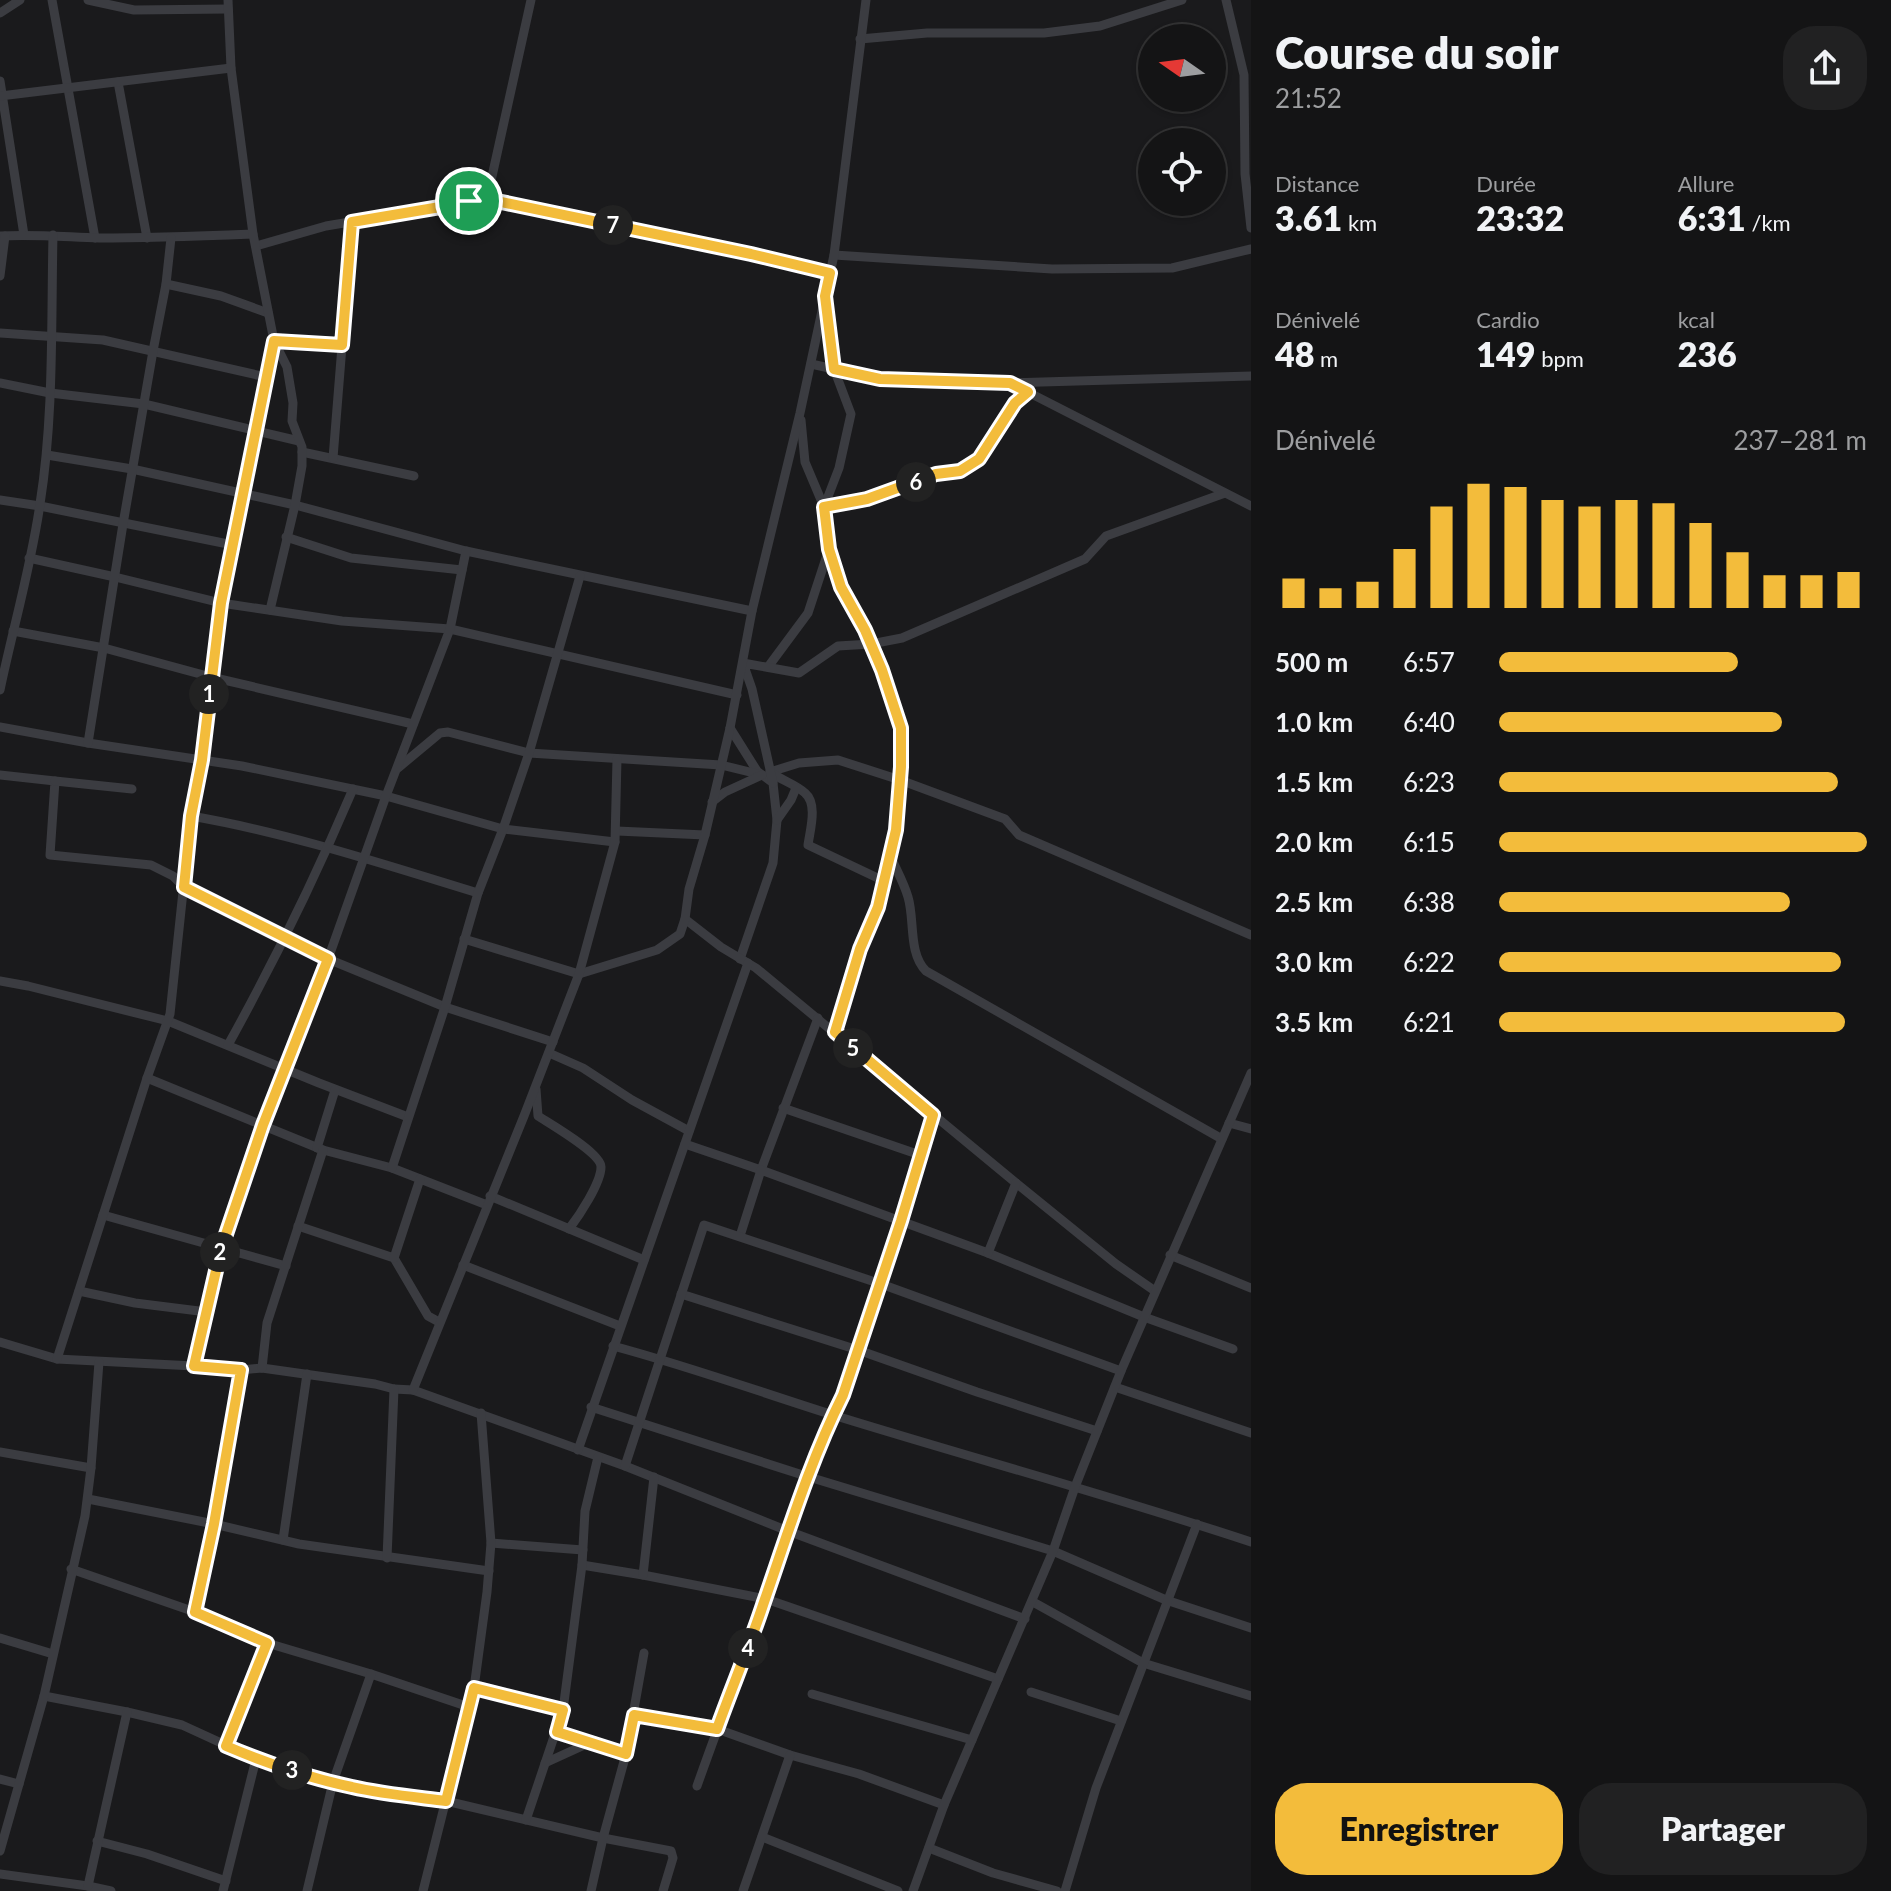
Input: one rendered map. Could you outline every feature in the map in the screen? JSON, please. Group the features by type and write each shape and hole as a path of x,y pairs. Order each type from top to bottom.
{"street":[{"path":"0,13 20,0"},
{"path":"52,0 95,238"},
{"path":"88,0 134,10 228,4 231,68 253,234 274,341 287,367 293,403 292,421 302,452 295,505 270,610"},
{"path":"487,199 531,0"},
{"path":"464,939 579,974 657,950 680,934 730,728 752,611 834,255 866,0"},
{"path":"860,39 927,33 1044,33 1100,26 1182,0"},
{"path":"1226,0 1248,74 1245,174 1251,228"},
{"path":"1,96 231,68"},
{"path":"0,81 24,235"},
{"path":"118,82 147,238"},
{"path":"256,246 326,226 487,199 830,273"},
{"path":"333,458 352,222"},
{"path":"0,276 3,236 171,238 253,234"},
{"path":"0,690 40,506 47,455 53,235"},
{"path":"88,743 132,469 166,284 171,238"},
{"path":"834,255 1052,269 1172,268 1251,249"},
{"path":"166,284 221,296 268,313"},
{"path":"824,507 839,468 851,414 834,369 825,296"},
{"path":"0,333 103,340 266,377"},
{"path":"274,341 342,345"},
{"path":"57,1359 170,1014 191,816 202,760 221,603 274,341"},
{"path":"811,364 880,379 1010,383 1251,376"},
{"path":"0,383 50,393 144,404 299,441"},
{"path":"1010,383 1251,506"},
{"path":"824,507 867,499 936,474 960,471 979,459 1015,403 1028,392"},
{"path":"800,413 805,462 824,507 829,549 841,587 871,644 901,728 896,830 878,907 860,949 835,1032"},
{"path":"302,452 414,476"},
{"path":"47,455 132,469 295,505 466,551 752,611"},
{"path":"743,663 799,673 838,646 902,638 1085,559 1106,536 1225,493"},
{"path":"0,500 233,545"},
{"path":"286,537 351,558 462,570"},
{"path":"768,667 808,613 829,549"},
{"path":"194,1366 221,1249 263,1125 450,629 466,551"},
{"path":"29,558 221,603 342,621 450,629 737,695"},
{"path":"392,1168 445,1007 478,893 529,753 580,576"},
{"path":"13,631 104,648 211,677 413,724"},
{"path":"578,1450 685,1144 773,863 777,820 773,783 766,773 752,689 743,663"},
{"path":"0,727 242,766 386,796 503,829 615,842"},
{"path":"730,728 757,771 808,794 813,805 808,845 884,881"},
{"path":"396,770 440,733 448,732 529,753 721,765 766,773"},
{"path":"413,1390 579,974 617,831 617,759"},
{"path":"712,802 725,792 766,773 799,763 838,760 1005,819 1019,835 1251,935"},
{"path":"0,775 132,789"},
{"path":"55,781 50,855 151,865 173,876 184,887 328,959 445,1007 553,1042"},
{"path":"777,820 796,788"},
{"path":"228,1045 267,975 353,789"},
{"path":"191,816 244,825 478,893"},
{"path":"617,831 705,835"},
{"path":"890,855 908,898 915,948 920,965 926,971 1222,1139"},
{"path":"685,919 721,947 756,968 1116,1264 1155,1291"},
{"path":"0,981 168,1021 408,1117"},
{"path":"740,1236 783,1108 818,1018"},
{"path":"549,1053 583,1068 632,1100 689,1131"},
{"path":"913,1891 944,1805 1033,1602 1121,1371 1251,1073"},
{"path":"147,1078 320,1149 392,1168 489,1201 644,1260"},
{"path":"536,1086 538,1116 588,1150 602,1165 584,1207 569,1229"},
{"path":"262,1368 267,1323 298,1226 335,1090"},
{"path":"783,1108 920,1155"},
{"path":"697,1786 788,1531 843,1395 933,1115"},
{"path":"1229,1123 1251,1129"},
{"path":"685,1144 988,1253 1144,1317 1233,1349"},
{"path":"394,1258 420,1179"},
{"path":"988,1253 1016,1183"},
{"path":"103,1215 286,1266"},
{"path":"625,1466 704,1225 881,1284 1121,1371"},
{"path":"298,1226 394,1258 428,1316 439,1322"},
{"path":"1170,1255 1251,1288"},
{"path":"463,1265 620,1326"},
{"path":"79,1291 135,1303 207,1312"},
{"path":"681,1294 1097,1431"},
{"path":"0,1342 57,1359 241,1370 262,1368 413,1390 625,1466 788,1531 1025,1619"},
{"path":"613,1346 1251,1542"},
{"path":"0,1851 44,1696 88,1499 99,1362"},
{"path":"195,1612 241,1370"},
{"path":"283,1540 307,1374"},
{"path":"1115,1387 1251,1433"},
{"path":"387,1558 394,1389"},
{"path":"591,1407 1053,1551 1166,1600 1251,1628"},
{"path":"423,1891 474,1688 489,1571 491,1543 481,1413"},
{"path":"0,1452 91,1468"},
{"path":"526,1820 563,1710 582,1565 585,1511 598,1457"},
{"path":"643,1575 654,1477"},
{"path":"88,1499 283,1540 489,1571"},
{"path":"1065,1891 1096,1788 1197,1524"},
{"path":"491,1543 583,1550"},
{"path":"582,1565 766,1599 998,1679"},
{"path":"71,1569 195,1612 267,1643 469,1707"},
{"path":"1033,1602 1143,1663 1251,1696"},
{"path":"0,1638 53,1654"},
{"path":"226,1746 267,1643"},
{"path":"591,1891 626,1754 644,1653"},
{"path":"307,1891 333,1782 371,1674"},
{"path":"474,1688 563,1710"},
{"path":"1031,1692 1121,1721"},
{"path":"812,1694 972,1740"},
{"path":"44,1696 182,1725 256,1759 354,1788 446,1801 671,1851 673,1858 663,1891"},
{"path":"88,1886 127,1712"},
{"path":"634,1715 717,1729 790,1755 859,1774 944,1805"},
{"path":"557,1732 626,1754"},
{"path":"545,1763 591,1742"},
{"path":"743,1891 790,1755"},
{"path":"97,1841 147,1854 225,1886 256,1759"},
{"path":"0,1779 19,1784"},
{"path":"762,1837 898,1891"},
{"path":"929,1848 993,1873 1057,1891"},
{"path":"0,1874 111,1891"}],"route":[{"path":"487,199 830,273 825,296 834,369 880,379 1010,383 1028,392 1015,403 979,459 960,471 936,474 867,499 824,507 829,549 841,587 865,630 901,728 896,830 878,907 860,949 835,1032 933,1115 843,1395 788,1531 717,1729 634,1715 626,1754 557,1732 563,1710 474,1688 446,1801 354,1788 256,1759 226,1746 267,1643 195,1612 241,1370 194,1366 221,1249 263,1125 328,959 184,887 221,603 274,341 342,345 352,222 469,201 487,199"}]}
